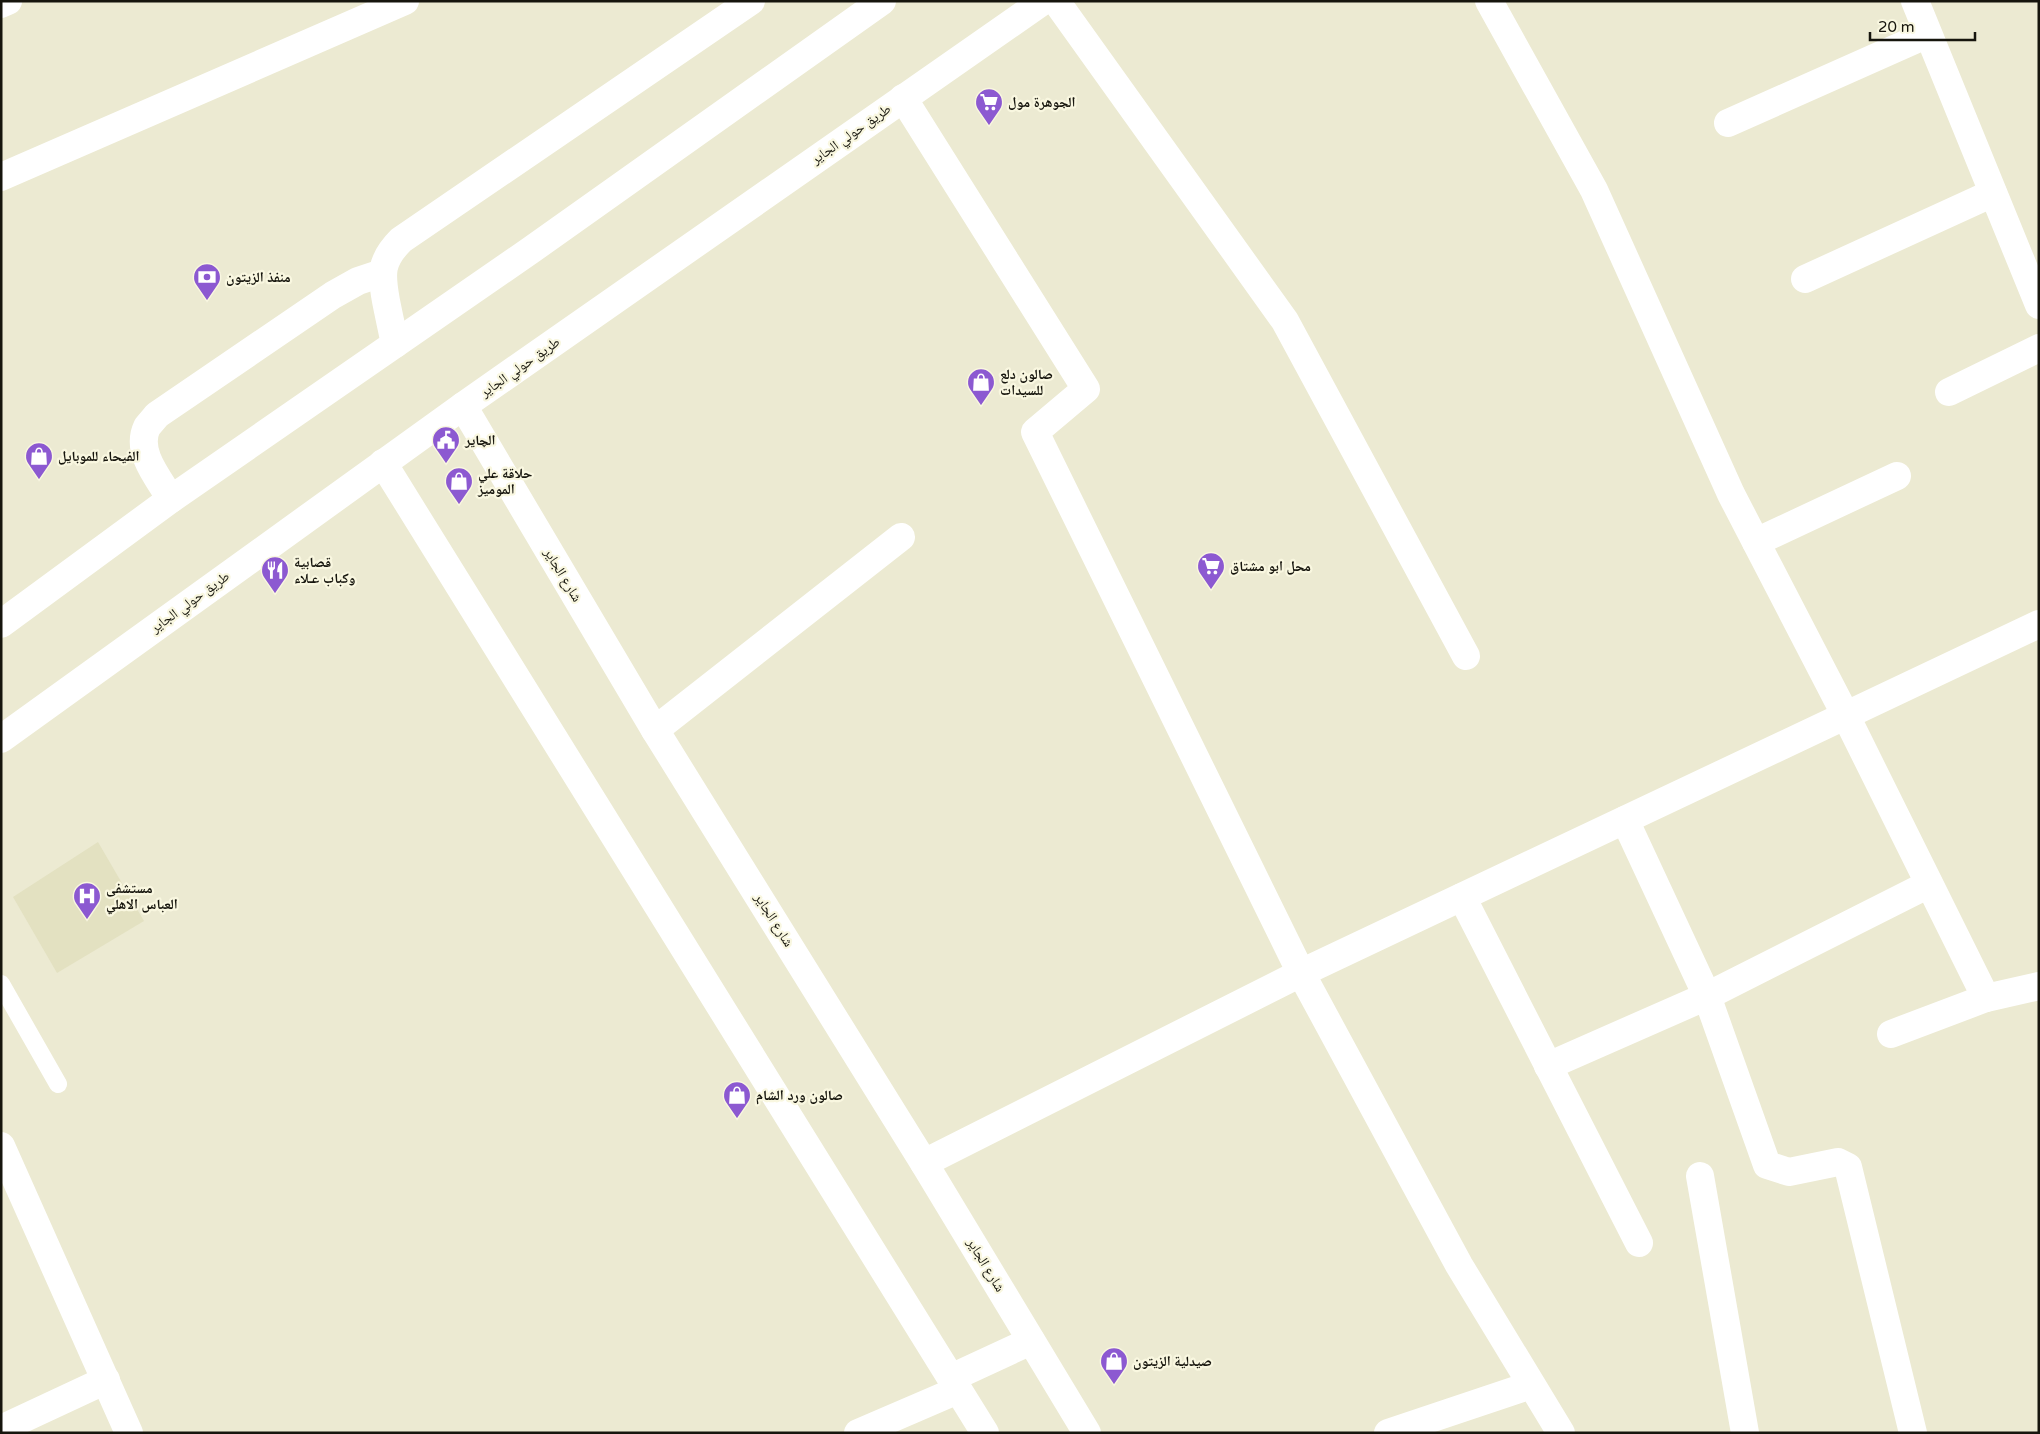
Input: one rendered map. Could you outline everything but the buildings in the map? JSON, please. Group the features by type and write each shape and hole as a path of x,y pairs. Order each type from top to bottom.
{"main road":[{"path":"1,4 8,1"},
{"path":"1,177 405,1"},
{"path":"395,344 382,285 382,273 385,260 391,249 400,240 751,1"},
{"path":"1,624 171,499 540,245 882,1"},
{"name":"طريق حولي الجاير","path":"1,739 463,406 1043,1"},
{"path":"1056,1 1286,321 1466,656"},
{"path":"1489,1 1594,190 1731,494 1846,716 1986,998"},
{"path":"1915,1 2039,305"},
{"path":"1728,123 1928,34"},
{"path":"903,98 1086,389 1035,432 1301,973 1459,1265 1561,1433"},
{"path":"1805,279 1993,193"},
{"path":"171,499 151,466 145,448 144,438 147,428 157,415 333,295 358,281 382,273"},
{"path":"1949,392 2039,348"},
{"name":"شارع الجاير","path":"463,406 655,730 924,1163 1087,1433"},
{"path":"383,463 985,1433"},
{"path":"1756,542 1897,476"},
{"path":"655,730 902,537"},
{"path":"924,1163 1301,973 2039,624"},
{"path":"1625,820 1707,996 1767,1165 1789,1172 1838,1162 1848,1167 1913,1433"},
{"path":"1548,1066 1707,996 1929,884"},
{"path":"1462,897 1639,1243"},
{"path":"1892,1034 1986,998 2039,986"},
{"path":"1,1146 129,1433"},
{"path":"1700,1176 1745,1433"},
{"path":"858,1433 955,1384 1031,1341"},
{"path":"1,1429 106,1380"},
{"path":"1388,1433 1531,1384"}],"lane":[{"path":"1,984 58,1084"}],"shaded area":[{"path":"98,842 144,921 57,973 13,897"}],"place":[{"name":"الجوهرة مول","path":"989,126"},
{"name":"منفذ الزيتون","path":"207,301"},
{"name":"صالون دلع للسيدات","path":"981,406"},
{"name":"الچاير","path":"446,464"},
{"name":"الفيحاء للموبايل","path":"39,480"},
{"name":"حلاقة علي الموميز","path":"459,505"},
{"name":"محل ابو مشتاق","path":"1211,590"},
{"name":"قصابية وكباب عـلاء","path":"275,594"},
{"name":"مستشفى العباس الاهلي","path":"87,920"},
{"name":"صالون ورد الشام","path":"737,1119"},
{"name":"صيدلية الزيتون","path":"1114,1385"}]}
